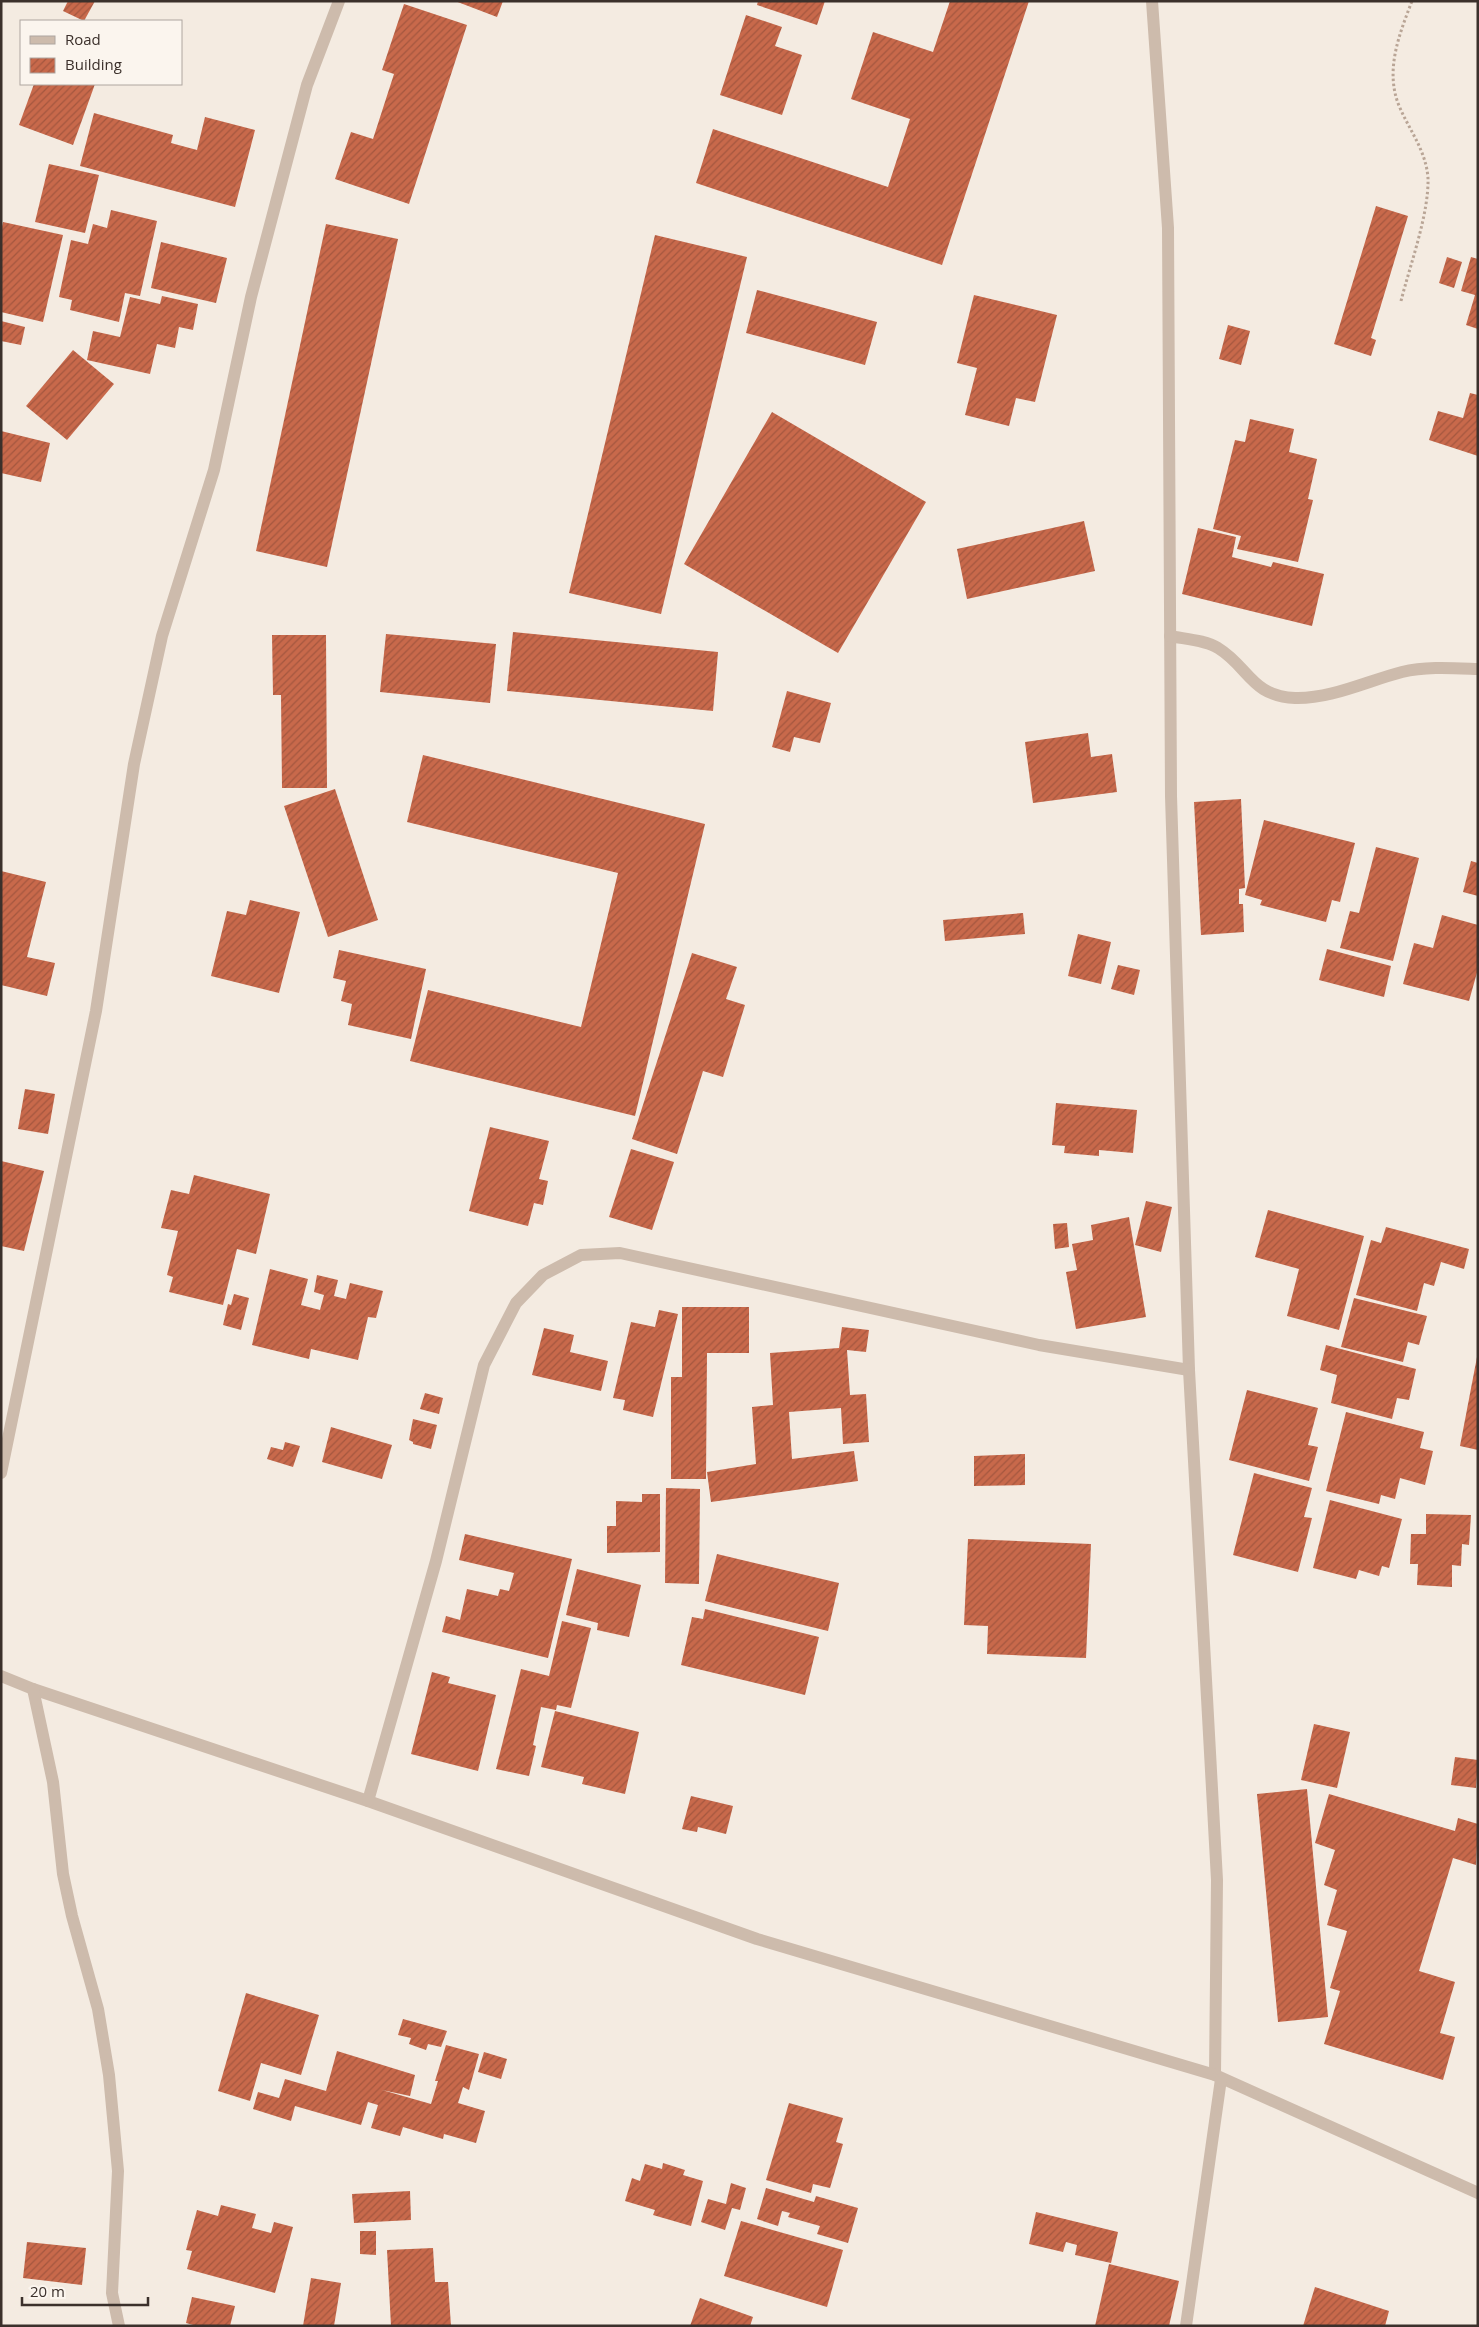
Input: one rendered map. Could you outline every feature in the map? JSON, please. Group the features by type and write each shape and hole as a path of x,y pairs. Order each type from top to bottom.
{"street":[{"path":"1,1473 96,1011 134,764 160,646 214,470 251,297 307,85 338,1"},
{"path":"1152,1 1168,228 1171,796 1189,1370 1216,1880 1218,2077 1186,2326"},
{"path":"1170,636 1216,646 1236,660 1246,676 1264,690 1294,698 1322,695 1404,671 1444,668 1478,669"},
{"path":"368,1801 436,1561 484,1365 516,1302 544,1275 581,1255 620,1253 1039,1345 1189,1370"},
{"path":"1,1676 33,1689 368,1801 757,1939 1218,2077 1478,2193"},
{"path":"33,1689 53,1782 65,1882 72,1916 98,2009 109,2076 118,2171 112,2293 119,2326"}],"path":[{"path":"1401,301 1425,211 1428,180 1422,152 1414,133 1399,107 1392,73 1398,37 1412,1"}],"building":[{"path":"68,1 95,1 85,20 63,11"},
{"path":"455,1 503,1 497,17"},
{"path":"758,1 825,1 817,25 757,5"},
{"path":"950,1 1029,1 942,265 696,183 713,129 888,187 910,119 851,99 873,32 933,52"},
{"path":"404,4 467,25 409,204 335,179 351,132 373,139 394,74 382,70"},
{"path":"746,15 782,27 775,46 802,55 782,115 720,95"},
{"path":"34,85 95,85 73,145 19,125"},
{"path":"94,113 173,135 171,143 197,150 205,117 255,130 235,207 80,166"},
{"path":"49,164 99,175 85,233 35,222"},
{"path":"1376,206 1408,216 1371,338 1376,340 1371,356 1334,344"},
{"path":"111,210 157,221 140,296 125,293 119,322 70,310 72,300 59,297 71,240 88,244 93,224 107,228"},
{"path":"3,222 63,235 43,322 1,312 1,231"},
{"path":"326,224 398,239 327,567 256,551"},
{"path":"655,235 747,257 661,614 569,593"},
{"path":"161,242 227,258 216,303 151,288"},
{"path":"1447,257 1462,262 1454,288 1439,283"},
{"path":"1471,257 1478,259 1478,329 1466,325 1475,295 1461,291"},
{"path":"757,290 877,322 865,365 746,333"},
{"path":"974,295 1057,315 1035,402 1016,398 1009,426 965,415 977,368 957,363"},
{"path":"162,296 198,304 193,330 179,327 175,348 157,344 150,374 87,360 93,331 120,337 130,297 160,304"},
{"path":"1,321 25,327 21,345 1,341"},
{"path":"1228,325 1250,331 1241,365 1219,359"},
{"path":"73,350 114,384 67,440 26,406"},
{"path":"1470,393 1478,395 1478,456 1429,440 1438,411 1463,418"},
{"path":"772,412 926,502 838,653 684,564"},
{"path":"1250,419 1294,429 1289,452 1317,459 1308,499 1313,500 1298,562 1237,549 1241,536 1213,529 1235,440 1245,442"},
{"path":"1,431 50,443 41,482 1,473"},
{"path":"1084,521 1095,571 967,599 957,549"},
{"path":"1198,528 1236,537 1232,557 1271,567 1273,562 1324,574 1312,626 1182,594"},
{"path":"513,632 718,652 713,711 507,691"},
{"path":"386,634 496,644 490,703 380,692"},
{"path":"272,635 326,635 327,788 282,788 281,695 273,695"},
{"path":"787,691 831,703 820,743 794,737 790,752 772,747"},
{"path":"1088,733 1091,757 1112,754 1117,792 1033,803 1025,742"},
{"path":"423,755 705,824 635,1116 410,1061 428,990 581,1027 618,873 407,822"},
{"path":"335,789 378,920 328,937 284,806"},
{"path":"1241,799 1245,888 1239,889 1239,904 1243,904 1244,932 1201,935 1194,802"},
{"path":"1264,820 1355,843 1340,902 1332,900 1326,922 1260,905 1262,900 1245,895"},
{"path":"1376,847 1419,858 1393,961 1340,948 1350,911 1359,913"},
{"path":"1471,861 1478,863 1478,896 1463,892"},
{"path":"1,871 46,882 27,957 55,963 47,996 1,985"},
{"path":"250,900 300,912 279,993 211,976 227,911 246,915"},
{"path":"1023,913 1025,934 945,941 943,920"},
{"path":"1442,915 1478,925 1478,969 1469,1001 1403,984 1414,943 1433,948"},
{"path":"1078,934 1111,942 1101,984 1068,976"},
{"path":"1327,949 1391,966 1384,997 1319,980"},
{"path":"339,950 426,969 411,1039 348,1025 352,1004 341,1001 346,981 333,978"},
{"path":"692,953 737,967 726,999 745,1005 723,1077 703,1071 677,1154 632,1139"},
{"path":"1118,965 1140,970 1134,995 1111,989"},
{"path":"25,1089 55,1094 48,1134 18,1129"},
{"path":"1056,1103 1137,1110 1133,1153 1099,1150 1099,1156 1064,1153 1065,1146 1052,1145"},
{"path":"490,1127 549,1141 539,1179 548,1181 543,1205 534,1203 528,1226 469,1211"},
{"path":"631,1149 674,1162 652,1230 609,1217"},
{"path":"1,1161 44,1171 24,1251 1,1246"},
{"path":"194,1175 270,1194 256,1254 237,1249 223,1305 169,1292 173,1277 167,1275 178,1231 161,1228 171,1190 189,1194"},
{"path":"1146,1201 1172,1207 1161,1252 1135,1245"},
{"path":"1268,1210 1364,1236 1339,1330 1287,1316 1299,1269 1255,1257"},
{"path":"1129,1217 1146,1317 1076,1329 1066,1272 1077,1270 1072,1244 1093,1240 1091,1225"},
{"path":"1067,1223 1069,1247 1055,1249 1053,1224"},
{"path":"1386,1227 1469,1249 1464,1269 1441,1262 1434,1286 1424,1283 1417,1311 1356,1295 1371,1240 1381,1243"},
{"path":"270,1269 308,1279 301,1305 320,1310 324,1295 314,1292 317,1275 338,1280 334,1296 346,1299 350,1283 383,1291 376,1318 368,1317 358,1360 311,1349 309,1359 252,1345"},
{"path":"234,1294 249,1298 241,1330 223,1325 228,1304 231,1305"},
{"path":"1354,1298 1427,1316 1419,1345 1408,1342 1403,1362 1341,1347"},
{"path":"682,1307 749,1307 749,1353 707,1353 706,1479 671,1479 671,1377 682,1377"},
{"path":"659,1310 678,1314 653,1417 623,1410 625,1400 613,1398 631,1322 655,1327"},
{"path":"842,1327 869,1330 866,1352 847,1350 850,1395 866,1394 869,1442 843,1444 841,1408 789,1412 792,1459 854,1451 858,1481 711,1502 707,1472 756,1464 752,1407 773,1405 770,1353 839,1348"},
{"path":"544,1328 574,1335 570,1352 608,1361 601,1391 532,1375"},
{"path":"1326,1345 1416,1369 1409,1400 1397,1398 1392,1419 1331,1403 1337,1375 1320,1370"},
{"path":"1478,1357 1478,1450 1460,1446"},
{"path":"1247,1390 1318,1408 1308,1445 1318,1447 1309,1481 1229,1460"},
{"path":"425,1393 443,1398 439,1414 420,1409"},
{"path":"1346,1412 1424,1432 1420,1448 1433,1451 1425,1485 1400,1478 1395,1499 1381,1495 1379,1504 1326,1491"},
{"path":"413,1419 437,1425 431,1449 413,1444 409,1440"},
{"path":"331,1427 392,1445 382,1479 322,1462"},
{"path":"285,1442 300,1446 293,1467 267,1459 271,1447 283,1450"},
{"path":"1025,1454 1025,1485 974,1486 974,1456"},
{"path":"1254,1473 1312,1488 1304,1517 1312,1518 1298,1572 1233,1555"},
{"path":"666,1488 700,1489 699,1584 665,1583"},
{"path":"642,1494 660,1494 660,1552 607,1553 607,1526 616,1526 616,1501 642,1502"},
{"path":"1330,1500 1402,1519 1389,1568 1382,1566 1379,1576 1359,1570 1356,1579 1313,1568"},
{"path":"1426,1514 1471,1515 1469,1545 1462,1544 1461,1566 1452,1565 1452,1587 1417,1585 1418,1564 1410,1564 1411,1534 1426,1534"},
{"path":"465,1534 572,1559 548,1658 442,1632 446,1616 460,1620 467,1589 498,1596 500,1589 509,1591 514,1573 459,1560"},
{"path":"968,1539 1091,1544 1086,1658 987,1654 988,1626 964,1625"},
{"path":"717,1554 839,1583 828,1631 705,1601"},
{"path":"577,1569 641,1585 629,1637 597,1630 598,1623 566,1615"},
{"path":"705,1609 819,1637 805,1695 681,1665 692,1617 703,1619"},
{"path":"562,1621 591,1628 571,1708 557,1705 556,1710 541,1707 533,1745 536,1746 529,1776 496,1769 521,1669 549,1676"},
{"path":"432,1672 450,1677 448,1683 496,1695 478,1771 411,1754"},
{"path":"555,1711 639,1732 625,1794 582,1784 584,1777 541,1767"},
{"path":"1314,1724 1350,1732 1337,1788 1301,1780"},
{"path":"1455,1757 1478,1760 1476,1788 1451,1785"},
{"path":"1307,1789 1328,2017 1278,2022 1257,1794"},
{"path":"1329,1794 1455,1831 1458,1818 1478,1824 1476,1865 1453,1858 1419,1971 1455,1982 1440,2033 1455,2037 1443,2080 1324,2044 1340,1991 1330,1988 1347,1931 1327,1925 1337,1890 1324,1885 1335,1850 1315,1843"},
{"path":"691,1796 733,1806 726,1834 698,1827 697,1832 682,1829"},
{"path":"246,1993 319,2015 301,2075 261,2063 250,2101 218,2091"},
{"path":"403,2019 447,2031 441,2047 428,2044 426,2050 409,2044 411,2038 398,2035"},
{"path":"446,2045 479,2054 469,2090 463,2087 458,2103 485,2111 476,2143 444,2134 443,2139 403,2127 400,2136 371,2128 378,2105 368,2102 361,2125 295,2106 291,2121 253,2109 258,2092 279,2098 285,2079 326,2091 337,2051 415,2075 410,2096 382,2090 431,2104 438,2081 435,2081"},
{"path":"484,2052 507,2059 501,2079 478,2072"},
{"path":"789,2103 843,2118 836,2142 843,2144 830,2188 813,2184 811,2193 766,2180"},
{"path":"663,2163 685,2170 683,2175 703,2181 691,2226 653,2215 655,2210 625,2201 632,2178 640,2181 645,2164 662,2169"},
{"path":"731,2183 746,2188 740,2210 732,2208 725,2230 701,2222 708,2199 726,2204"},
{"path":"766,2188 814,2202 816,2196 858,2208 848,2243 817,2234 820,2226 788,2217 790,2213 782,2211 778,2226 757,2219"},
{"path":"410,2191 411,2220 354,2223 352,2194"},
{"path":"221,2205 256,2214 252,2228 271,2233 274,2222 293,2227 275,2293 187,2269 192,2251 186,2250 197,2210 218,2216"},
{"path":"1036,2212 1118,2232 1111,2263 1075,2255 1077,2245 1066,2242 1063,2252 1029,2244"},
{"path":"741,2221 843,2250 827,2307 724,2276"},
{"path":"360,2231 376,2231 376,2255 360,2254"},
{"path":"27,2242 86,2248 82,2285 23,2278"},
{"path":"433,2248 435,2282 448,2282 451,2326 391,2326 387,2250"},
{"path":"1109,2264 1179,2281 1169,2326 1095,2326"},
{"path":"311,2278 341,2283 334,2326 303,2326"},
{"path":"1315,2287 1389,2311 1385,2326 1303,2326"},
{"path":"192,2297 235,2306 230,2326 197,2326 186,2323"},
{"path":"700,2298 753,2317 750,2326 690,2326"}]}
